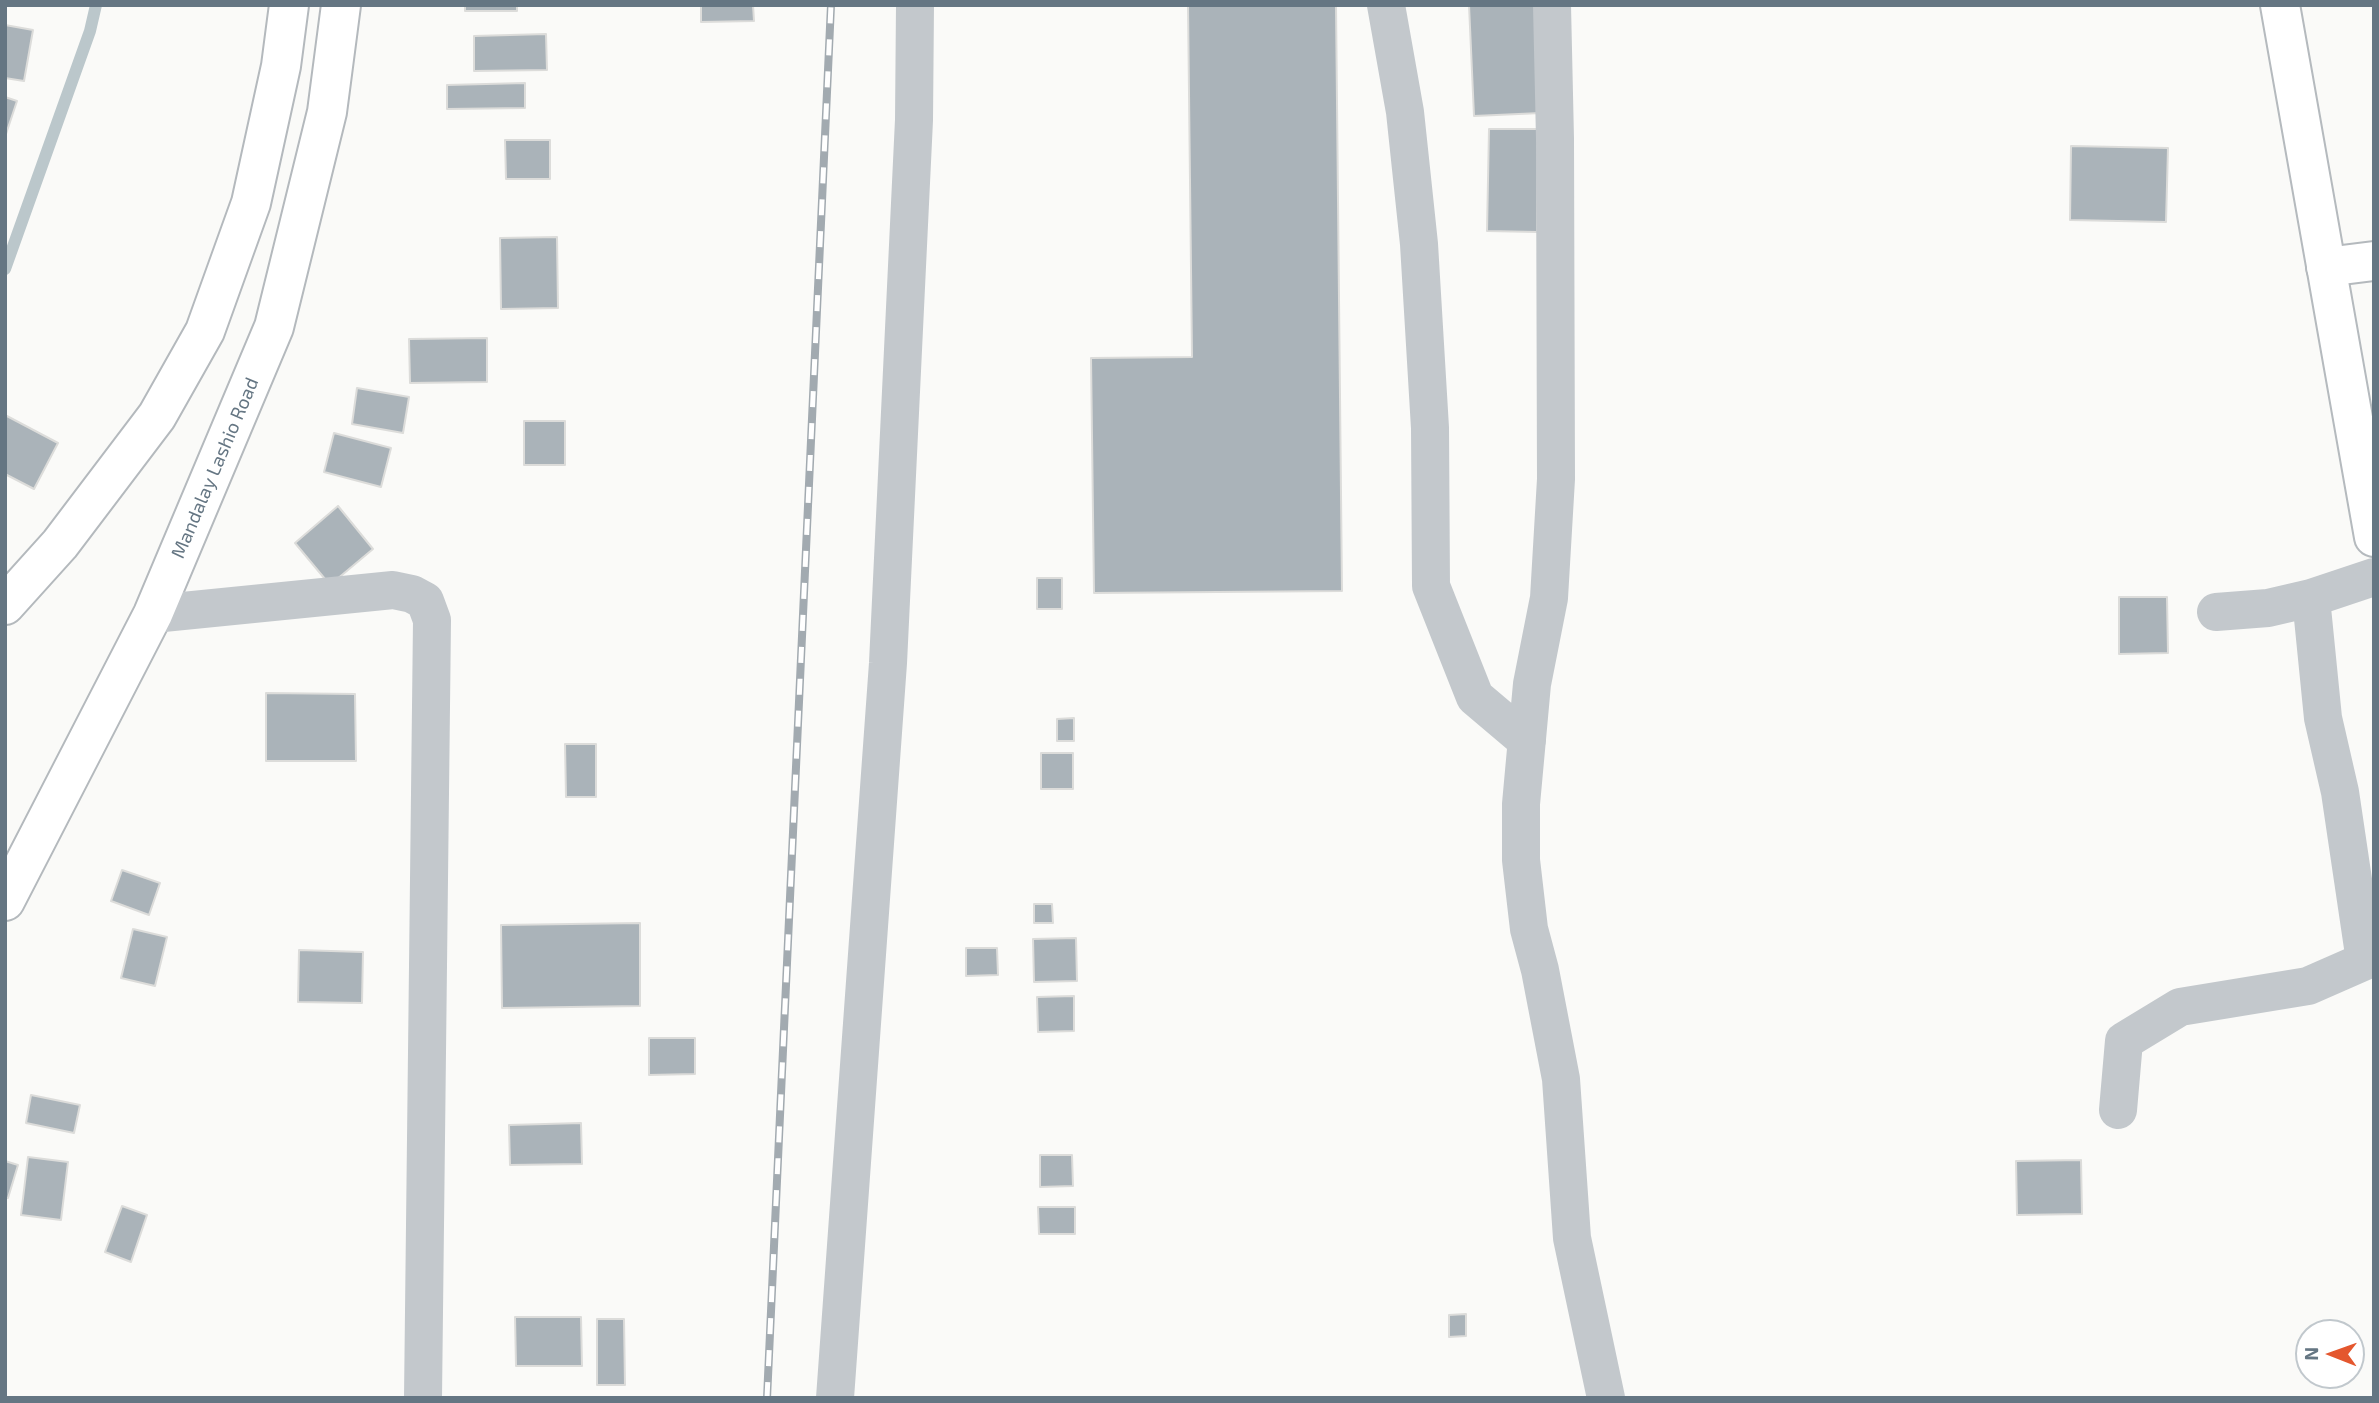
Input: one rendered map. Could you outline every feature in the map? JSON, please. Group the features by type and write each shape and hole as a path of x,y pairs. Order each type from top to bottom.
{"main road":[{"path":"5,605 60,544 157,416 205,331 251,203 281,66 289,5"},
{"name":"Mandalay Lashio Road","path":"5,901 153,614 274,327 327,113 341,5"},
{"path":"2280,5 2374,537"},
{"path":"2326,267 2374,261"}],"street":[{"path":"835,1398 888,663 914,120 915,5"},
{"path":"1386,5 1405,112 1419,244 1430,428 1431,586 1475,697 1527,741"},
{"path":"1552,5 1556,479 1549,598 1532,684 1521,804 1521,860 1529,929 1541,970 1561,1079 1572,1238 1606,1398"},
{"path":"2216,612 2268,608 2311,598 2374,576"},
{"path":"153,614 393,590 412,594 425,601 432,620 424,1398"},
{"path":"2118,1110 2124,1041 2180,1007 2308,986 2365,961 2340,792 2323,718 2311,598"}],"building":[{"path":"465,5 517,5 517,11 465,11"},
{"path":"701,5 753,5 754,21 701,22"},
{"path":"1188,5 1336,5 1342,591 1094,593 1091,358 1192,357"},
{"path":"1469,5 1536,5 1541,113 1474,116"},
{"path":"5,25 33,30 24,81 5,78"},
{"path":"546,34 547,70 474,71 474,36"},
{"path":"525,83 525,108 447,109 447,85"},
{"path":"5,97 17,101 5,137"},
{"path":"1489,129 1538,129 1537,232 1487,231"},
{"path":"505,140 550,140 550,179 506,179"},
{"path":"2071,146 2168,148 2166,222 2070,220"},
{"path":"557,237 558,308 501,309 500,238"},
{"path":"487,338 487,382 410,383 409,339"},
{"path":"357,388 409,397 403,433 352,424"},
{"path":"5,415 58,443 34,489 5,474"},
{"path":"524,421 565,421 565,465 524,465"},
{"path":"334,433 391,448 381,487 324,472"},
{"path":"338,506 373,549 330,585 295,543"},
{"path":"1037,578 1062,578 1062,609 1037,609"},
{"path":"2119,597 2167,597 2168,653 2119,654"},
{"path":"266,693 355,694 356,761 266,761"},
{"path":"1074,718 1074,741 1057,741 1057,719"},
{"path":"565,744 596,744 596,797 566,797"},
{"path":"1041,753 1073,753 1073,789 1041,789"},
{"path":"122,870 160,883 149,915 111,901"},
{"path":"1034,904 1052,904 1053,923 1034,923"},
{"path":"640,923 640,1006 502,1008 501,925"},
{"path":"133,929 167,937 155,986 121,978"},
{"path":"1076,938 1077,981 1034,982 1033,939"},
{"path":"966,948 997,948 998,975 966,976"},
{"path":"299,950 363,952 362,1003 298,1002"},
{"path":"1074,996 1074,1031 1038,1032 1037,997"},
{"path":"649,1038 695,1038 695,1074 649,1075"},
{"path":"31,1095 80,1105 74,1133 26,1123"},
{"path":"581,1123 582,1164 510,1165 509,1125"},
{"path":"1040,1155 1072,1155 1073,1186 1040,1187"},
{"path":"28,1157 68,1162 61,1220 21,1215"},
{"path":"2081,1160 2082,1214 2017,1215 2016,1161"},
{"path":"5,1161 18,1165 8,1198 5,1198"},
{"path":"122,1206 147,1215 131,1262 105,1252"},
{"path":"1038,1207 1075,1207 1075,1234 1039,1234"},
{"path":"1466,1314 1466,1336 1449,1337 1449,1315"},
{"path":"515,1317 581,1317 582,1366 516,1366"},
{"path":"597,1319 624,1319 625,1385 597,1385"}],"waterway":[{"path":"5,269 90,31 96,5"}],"railway":[{"path":"767,1398 831,5"}]}
